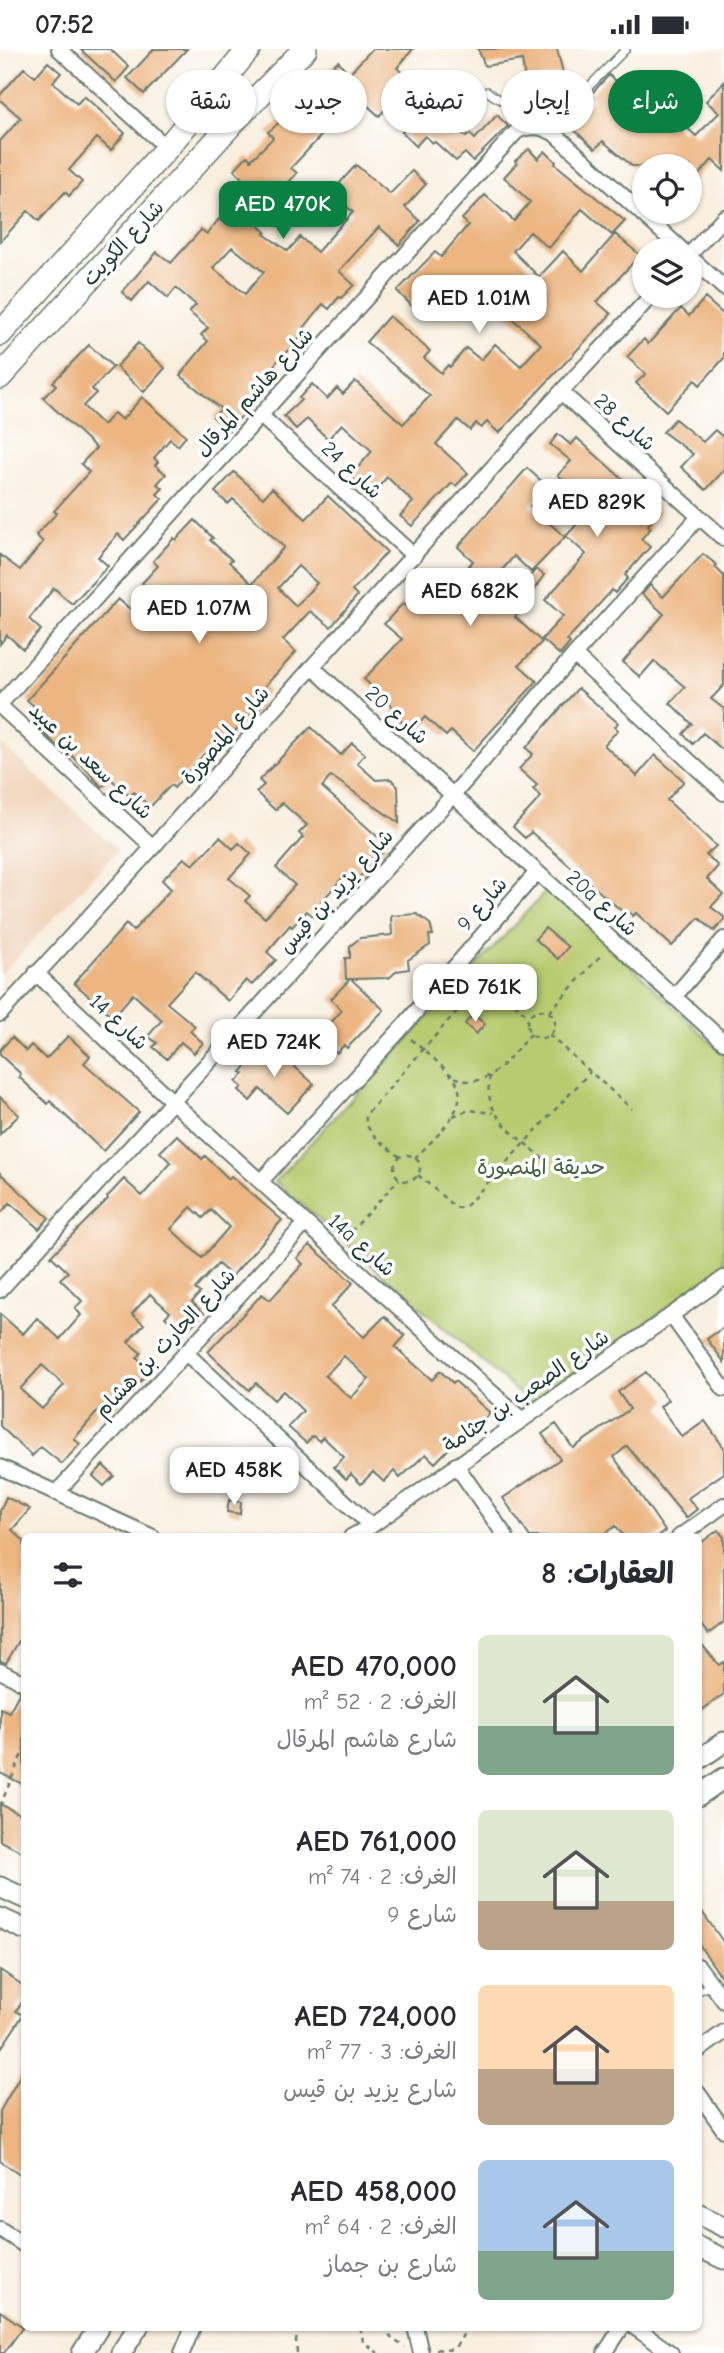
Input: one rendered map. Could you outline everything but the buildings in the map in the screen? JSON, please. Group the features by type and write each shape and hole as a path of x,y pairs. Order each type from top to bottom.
{"main road":[{"name":"شارع الكويت","path":"0,334 167,148 250,49"},
{"path":"256,91 285,49"},
{"name":"شارع الكويت","path":"256,99 305,49"},
{"name":"شارع الكويت","path":"0,377 223,133"},
{"path":"702,1757 724,1742"},
{"path":"702,1793 724,1779"},
{"path":"0,1887 21,1897"},
{"path":"0,1918 21,1928"},
{"path":"702,2215 722,2224"},
{"path":"702,2249 724,2259"},
{"path":"82,2353 97,2331"},
{"path":"121,2353 135,2331"}],"street":[{"path":"59,49 167,148"},
{"name":"شارع هاشم المرقال","path":"0,705 516,133"},
{"path":"553,133 669,238"},
{"path":"702,242 724,217"},
{"path":"702,267 724,288"},
{"name":"شارع المنصورة","path":"0,1014 640,308"},
{"name":"شارع 28","path":"561,392 724,539"},
{"name":"شارع 24","path":"261,416 414,556"},
{"name":"شارع يزيد بن قيس","path":"0,1290 453,795 574,655 699,517"},
{"path":"574,655 724,793"},
{"name":"شارع 20","path":"313,667 453,795"},
{"name":"شارع سعد بن عبيد","path":"0,705 153,848"},
{"name":"20a شارع","path":"453,795 724,1042"},
{"name":"شارع 9","path":"261,1181 400,1030 537,872"},
{"path":"674,996 724,939"},
{"name":"شارع 14","path":"36,973 173,1102"},
{"name":"14a شارع","path":"173,1102 522,1420"},
{"name":"شارع الحارث بن هشام","path":"56,1493 306,1223"},
{"name":"شارع الصعب بن جثامة","path":"358,1533 724,1278"},
{"path":"671,1315 724,1389"},
{"path":"185,1352 371,1526"},
{"path":"456,1465 503,1533"},
{"path":"0,1467 144,1533"},
{"path":"685,1533 724,1505"},
{"path":"0,1671 21,1682"},
{"path":"702,1971 724,2001"},
{"path":"702,2048 724,2032"},
{"path":"702,2099 724,2130"},
{"path":"0,2229 21,2243"},
{"path":"182,2353 191,2331"},
{"path":"416,2331 421,2353"},
{"path":"605,2353 619,2331"},
{"path":"640,2331 671,2353"}],"lane":[{"path":"594,81 626,49"},
{"path":"487,91 501,101"},
{"path":"702,1989 712,1985"}],"path":[{"path":"549,1012 614,942"},
{"path":"400,1157 368,1130 366,1115 422,1049 481,986 486,984 497,987 528,1017"},
{"path":"528,1017 540,1010 549,1012"},
{"path":"549,1012 555,1024 549,1035"},
{"path":"528,1017 527,1026 531,1034 538,1037 549,1035"},
{"path":"400,1030 452,1076 471,1083 490,1076 531,1034"},
{"path":"549,1035 632,1109"},
{"path":"418,1175 455,1207 464,1207 590,1072"},
{"path":"415,1159 453,1116 460,1100 452,1076"},
{"path":"490,1076 488,1095 495,1114"},
{"path":"453,1116 478,1109 495,1114 544,1159"},
{"path":"408,1155 420,1166 418,1175 407,1182 399,1179 394,1167 400,1157 408,1155"},
{"path":"335,1249 399,1179"},
{"path":"0,1806 21,1756"},
{"path":"297,2353 298,2331"},
{"path":"361,2331 363,2341 378,2353"}],"shaded area":[{"path":"0,743 118,850 0,975"}],"green space":[{"name":"حديقة المنصورة","path":"550,887 724,1055 724,1268 531,1404 275,1181"}]}
